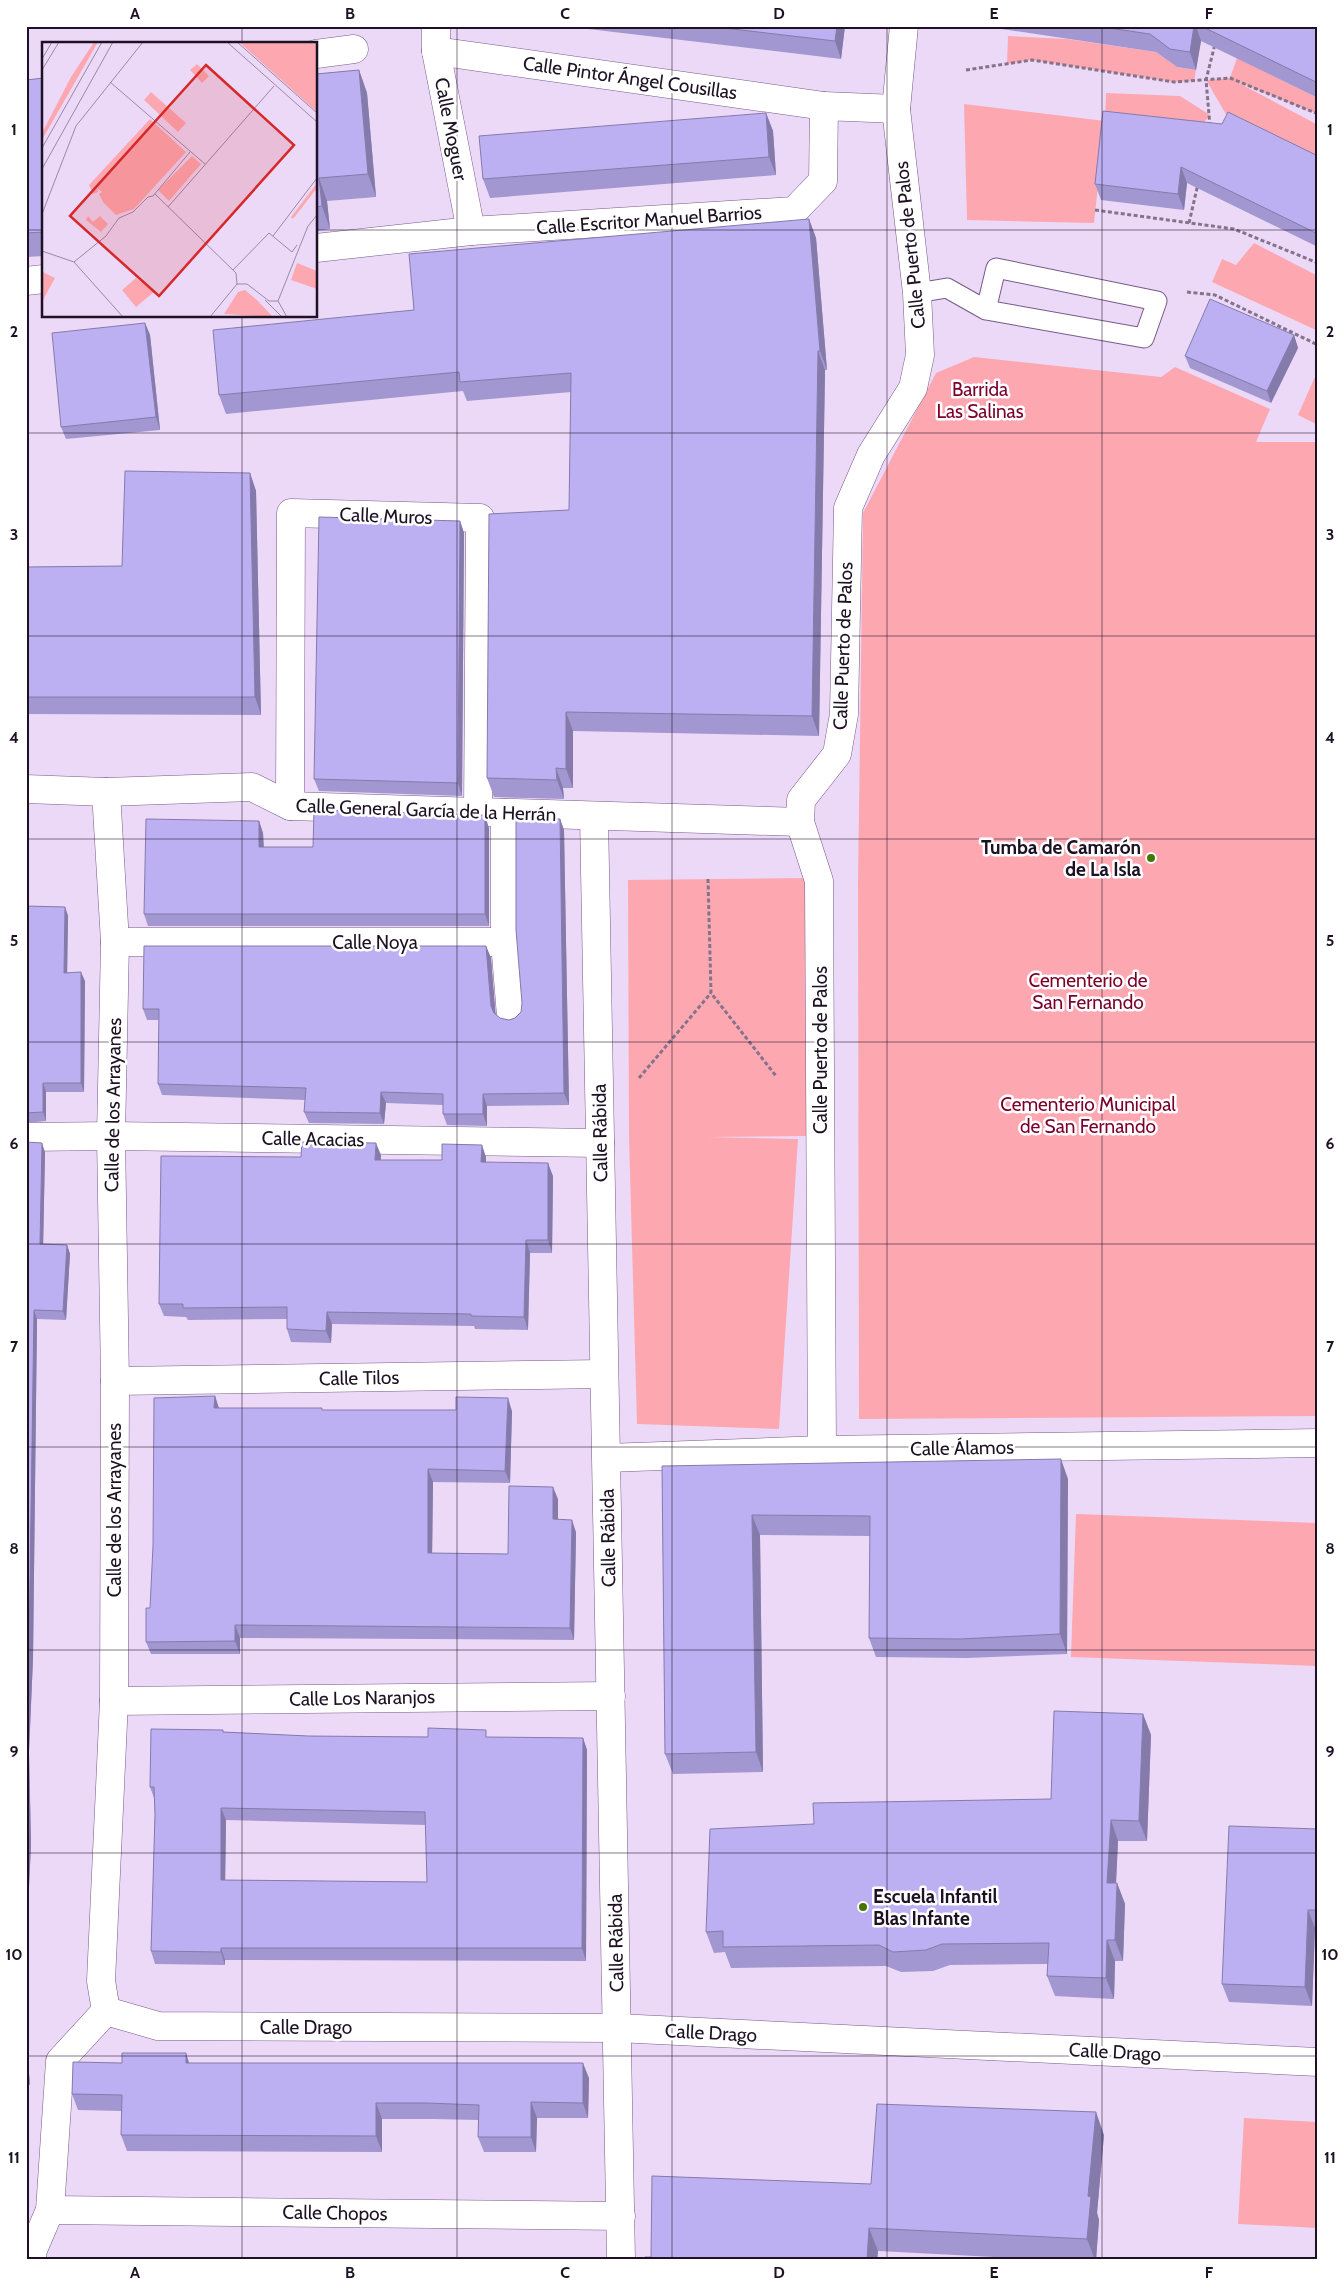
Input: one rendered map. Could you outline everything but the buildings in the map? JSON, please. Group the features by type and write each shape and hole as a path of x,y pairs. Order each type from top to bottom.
{"street":[{"name":"Calle Puerto de Palos","path":"822,1450 819,881 800,822 800,800 837,754 844,714 848,508 871,455 913,388 920,355 917,293 896,109 904,26"},
{"name":"Calle Pintor Ángel Cousillas","path":"436,38 824,106"},
{"name":"Calle Moguer","path":"436,38 471,231"},
{"path":"318,54 354,50"},
{"path":"824,106 896,109"},
{"name":"Calle Escritor Manuel Barrios","path":"318,248 471,231 794,211 823,181 824,106"},
{"path":"26,281 42,279"},
{"name":"Calle Muros","path":"290,806 291,513 480,518"},
{"path":"478,812 480,518 509,518"},
{"name":"Calle General García de la Herrán","path":"26,789 106,792 252,787 290,806 800,822"},
{"name":"Calle de los Arrayanes","path":"106,792 115,942 111,1136 115,1380 114,1700 101,1980 106,2011"},
{"path":"505,813 505,942 511,1016"},
{"name":"Calle Rábida","path":"594,816 621,2260"},
{"name":"Calle Noya","path":"115,942 505,942"},
{"name":"Calle Acacias","path":"26,1137 111,1136 600,1143"},
{"name":"Calle Tilos","path":"115,1380 604,1374"},
{"name":"Calle Álamos","path":"607,1458 822,1450 1318,1443"},
{"name":"Calle Los Naranjos","path":"114,1700 611,1696"},
{"path":"30,2255 50,2210 60,2061 106,2011"},
{"name":"Calle Drago","path":"106,2011 158,2026 617,2028 1318,2062"},
{"name":"Calle Chopos","path":"50,2210 620,2216"}],"lane":[{"path":"917,293 947,288 986,310 1144,338 1157,301 996,268 986,310"}],"path":[{"path":"1209,134 1211,125 1206,80 1217,35"},
{"path":"966,70 1032,60 1174,82 1230,78 1318,114"},
{"path":"1189,223 1199,178"},
{"path":"1095,210 1234,229 1318,263"},
{"path":"1157,301 1190,291 1215,295 1318,345"},
{"path":"708,879 711,993 776,1076"},
{"path":"639,1078 711,993"}],"green space":[{"path":"1008,36 1067,39 1156,52 1177,67 1196,70 1194,81 1174,82 1032,60 1007,64"},
{"path":"1237,58 1318,98 1318,114 1237,82 1318,125 1318,166 1234,128 1206,80 1230,78"},
{"path":"1106,93 1180,96 1210,115 1193,136 1105,121"},
{"path":"964,104 1105,121 1094,223 967,220"},
{"path":"1254,243 1318,276 1318,331 1212,282 1222,259 1236,265"},
{"name":"Cementerio de San Fernando","path":"974,357 1161,377 1175,367 1270,409 1256,442 1318,442 1318,1416 859,1419 858,884 863,513 936,373"},
{"path":"1318,370 1318,425 1298,415"},
{"path":"806,878 807,1136 707,1137 798,1139 779,1429 637,1424 629,1137 628,880"},
{"path":"1076,1514 1318,1523 1318,1666 1071,1657"},
{"path":"1244,2118 1318,2122 1318,2228 1238,2224"}],"place":[{"name":"Tumba de Camarón de La Isla","path":"1151,858"},
{"name":"Escuela Infantil Blas Infante","path":"863,1907"}],"park label":[{"name":"Barrida Las Salinas","path":"980,400"},
{"name":"Cementerio Municipal de San Fernando","path":"1088,1115"}]}
